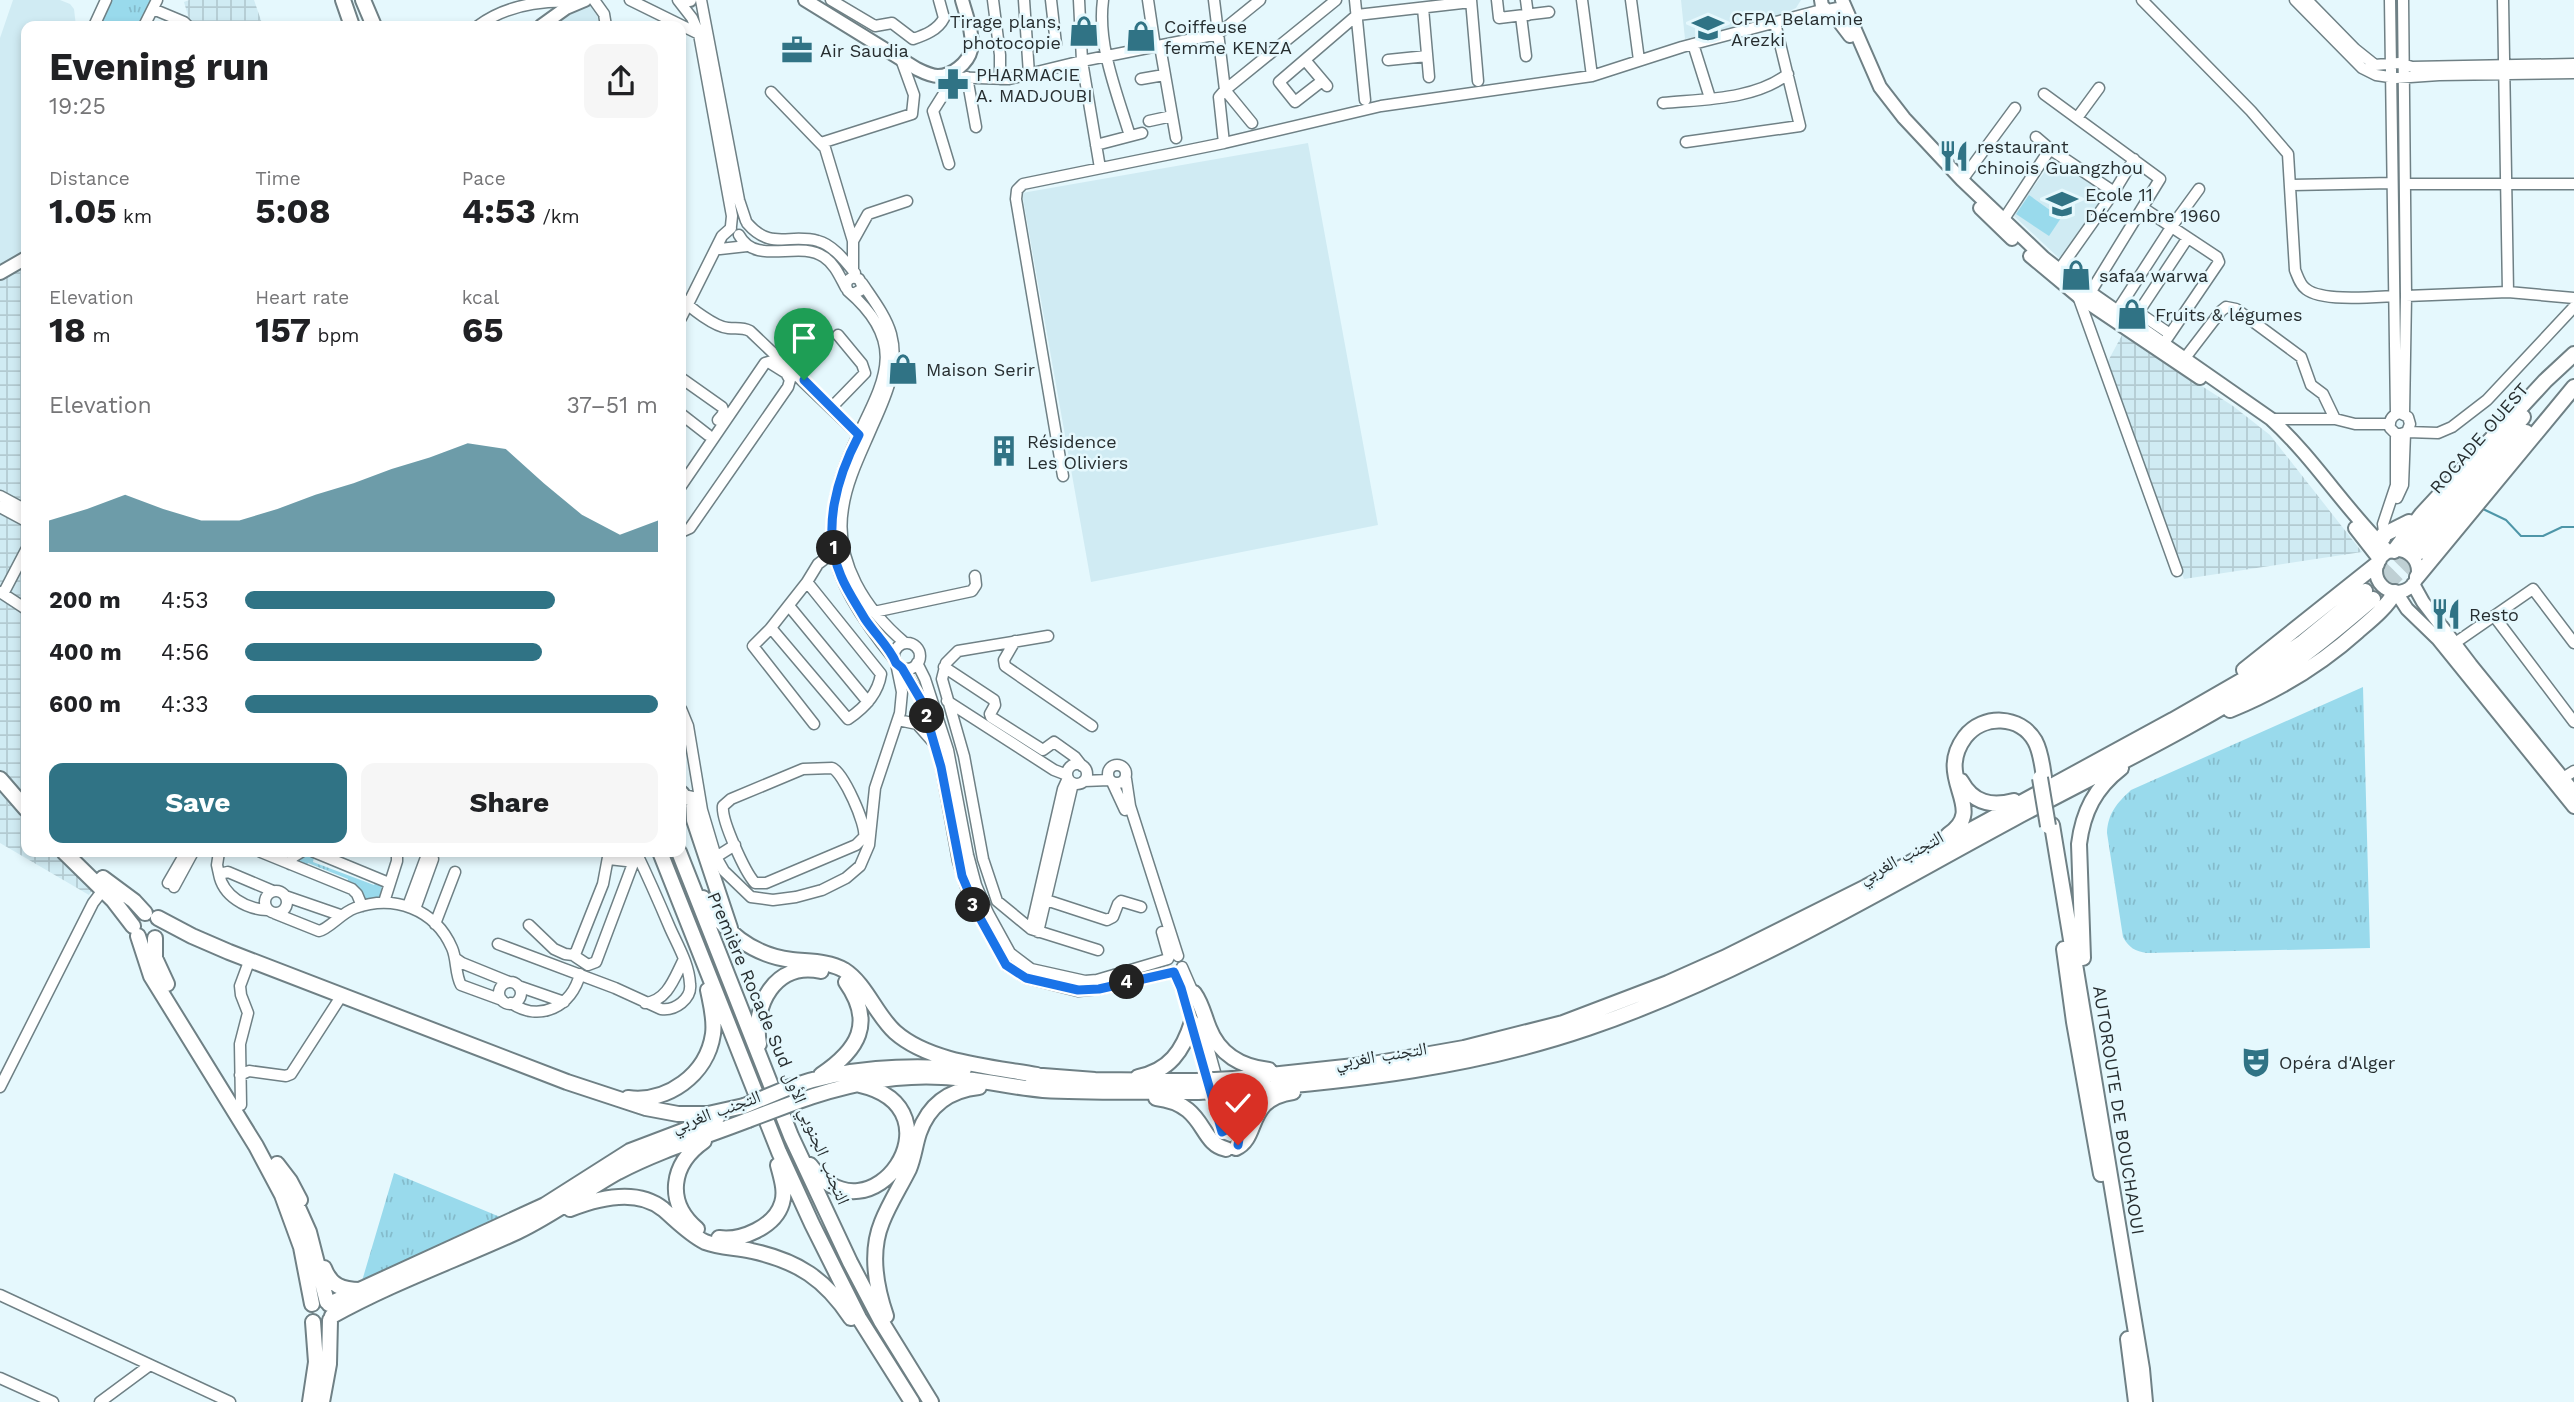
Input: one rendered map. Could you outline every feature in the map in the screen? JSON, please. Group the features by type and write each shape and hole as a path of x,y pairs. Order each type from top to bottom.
{"highway":[{"path":"343,0 350,21"},
{"path":"363,0 371,21"},
{"path":"2198,713 2386,556 2545,381 2574,355"},
{"name":"ROCADE OUEST","path":"2574,355 2416,548 2574,379"},
{"path":"2415,581 2574,387"},
{"path":"2383,535 2422,514"},
{"path":"2198,713 2258,699 2305,674 2333,654 2389,603 2396,592"},
{"name":"التجنب الغربي","path":"326,1309 361,1290 545,1205 630,1151 746,1113 796,1102 837,1087 891,1078 942,1077 1109,1086 1331,1082 1427,1068 1540,1043 1590,1028 1678,992 1783,943 2174,733 2253,674 2369,595"},
{"name":"التجنب الغربي","path":"1233,1085 1291,1074 1405,1060 1513,1037 1563,1023 1668,983 1724,958 1891,872 2045,780 2198,713"},
{"path":"1891,872 1960,827 1965,815 1955,780 1954,762 1965,737 1979,725 1996,720 2023,727 2036,742 2045,780 2050,826"},
{"path":"1991,726 2006,726 2021,732 2033,746 2045,780 2013,802 1989,804 1973,797 1965,788 1961,780 1959,760 1969,739 1976,733 1991,726"},
{"path":"2090,1050 2082,958 2079,844 2081,829 2092,798 2110,776 2174,733"},
{"path":"0,768 21,791"},
{"path":"0,779 21,803"},
{"path":"691,797 694,820 733,936"},
{"name":"AUTOROUTE DE BOUCHAOUI","path":"2050,826 2090,1050 2142,1369 2145,1402"},
{"name":"AUTOROUTE DE BOUCHAOUI","path":"2050,826 2074,1021 2124,1310 2136,1402"},
{"path":"69,857 103,890 135,931 148,940 155,938"},
{"path":"81,857 111,886 151,916 160,929 155,938 155,958 159,970 276,1164 309,1232 326,1309 331,1346"},
{"name":"Première Rocade Sud التجنب الجنوبي الأول","path":"662,857 779,1152 838,1278 910,1402"},
{"name":"Première Rocade Sud التجنب الجنوبي الأول","path":"681,857 795,1144 850,1262 931,1402"},
{"path":"685,869 713,914 733,936 778,958 822,962 847,972 884,1020 909,1043 953,1060 1040,1083"},
{"path":"605,1095 638,1099 662,1096 682,1085 698,1069 712,1037 714,1017 706,981 668,873"},
{"path":"310,1402 316,1362 313,1322 320,1324 326,1309 282,1195 261,1155 151,976 135,931 135,919 151,916 250,959 605,1095 646,1108 678,1114 746,1113"},
{"path":"774,1093 760,1047 757,1031 759,1013 773,984 780,978 799,971 817,970 836,976 853,992 859,1009 856,1044 841,1061 818,1077"},
{"path":"1194,993 1212,1035 1229,1056 1252,1068 1291,1074"},
{"path":"1109,1086 1164,1067 1182,1048 1192,1022"},
{"name":"التجنب الغربي","path":"326,1309 349,1306 536,1222 619,1172 677,1145 725,1129 790,1087 818,1077 889,1066 971,1069 1040,1083"},
{"path":"1109,1086 1179,1103 1198,1118 1213,1144 1231,1149 1245,1142 1257,1114 1270,1100 1281,1094 1331,1082"},
{"path":"905,1359 879,1293 876,1245 881,1223 909,1167 919,1133 944,1098 952,1092 1040,1083"},
{"path":"795,1144 817,1175 831,1185 863,1191 882,1183 896,1170 909,1135 903,1115 891,1099 874,1088 855,1084"},
{"path":"725,1129 689,1152 679,1169 676,1189 682,1211 697,1228 720,1238 735,1239 748,1236 760,1228 778,1212 782,1203 782,1179 756,1094"},
{"path":"276,1164 299,1198 329,1279 342,1288 361,1290"},
{"path":"536,1222 598,1200 615,1197 639,1198 659,1206 692,1235 703,1241 726,1248 752,1251 803,1268 818,1278 833,1294 910,1402"},
{"path":"322,1402 338,1321 349,1306"}],"main road":[{"path":"679,0 690,0"},
{"path":"805,0 917,69 937,77 954,72 971,51 971,32 962,0"},
{"path":"1825,6 1838,9 1842,0"},
{"path":"1842,0 1880,87 1904,118 1962,180 2084,295 2120,307 2167,339 2185,358 2271,419 2290,436 2386,556"},
{"path":"547,21 582,1"},
{"path":"1825,6 1848,30 1874,89 1925,152 2042,268 2275,431 2386,556"},
{"path":"0,273 21,261"},
{"path":"2386,556 2407,554 2413,558 2420,597 2455,643 2571,781"},
{"path":"2386,556 2377,577 2384,587 2396,592 2403,591 2415,581"},
{"path":"2396,592 2407,609 2438,639 2574,807"},
{"path":"2376,615 2391,609 2407,609"}],"street":[{"path":"96,21 106,0"},
{"path":"594,0 604,14 605,21"},
{"path":"630,0 673,21"},
{"path":"679,0 699,34 734,231 747,246"},
{"path":"701,0 739,200 747,222"},
{"path":"831,0 875,26 892,23 913,39 940,26 944,18 939,0"},
{"path":"993,0 1000,55 1000,79"},
{"path":"1024,0 1029,74"},
{"path":"1051,0 1055,44"},
{"path":"1079,0 1082,61 1100,168"},
{"path":"1103,0 1102,25 1107,56 1130,136"},
{"path":"1148,0 1176,138"},
{"path":"1214,0 1225,90 1252,123"},
{"path":"937,77 1009,79 1082,61 1219,34 1260,0"},
{"path":"1224,143 1219,97 1336,0"},
{"path":"1355,0 1364,100"},
{"path":"1497,0 1499,18 1549,12"},
{"path":"1526,0 1526,57"},
{"path":"1582,0 1592,76"},
{"path":"1631,0 1639,60"},
{"path":"2142,0 2285,148 2292,185 2295,270 2306,290 2320,295 2508,292 2574,298"},
{"path":"2295,0 2371,74 2390,78 2574,64"},
{"path":"2307,0 2367,61 2379,66 2390,64 2574,73"},
{"path":"2390,0 2394,295 2403,416"},
{"path":"2386,556 2383,524 2403,485 2406,295 2403,0"},
{"path":"2503,0 2508,292"},
{"path":"485,21 503,12 553,1 582,1"},
{"path":"1305,60 1325,83 1295,102 1279,82 1357,15 1403,5 1423,8 1471,1 1478,81"},
{"path":"146,21 155,4 182,21"},
{"path":"1063,476 1017,190 1023,184 1224,143 1381,106 1592,76 1693,44 1806,15 1825,6"},
{"path":"1423,8 1429,77"},
{"path":"1686,142 1800,126 1774,23"},
{"path":"686,28 699,34"},
{"path":"1693,44 1710,99"},
{"path":"1388,60 1427,56"},
{"path":"821,143 912,114 914,95 901,59"},
{"path":"1141,79 1164,75"},
{"path":"1663,103 1749,92 1780,81 1788,75"},
{"path":"950,164 933,111 955,76"},
{"path":"967,76 976,127"},
{"path":"2077,118 2099,88"},
{"path":"771,92 825,149 853,241 858,277"},
{"path":"2044,94 2160,178 2084,295 2177,571"},
{"path":"1962,180 2015,108"},
{"path":"1149,121 1172,116"},
{"path":"1096,145 1142,133"},
{"path":"2036,137 2113,192"},
{"path":"2004,219 2050,149"},
{"path":"2059,270 2134,159"},
{"path":"2392,184 2405,184"},
{"path":"2292,185 2574,184"},
{"path":"2143,208 2172,226 2187,239 2217,257 2219,264 2167,339 2138,313 2120,307 2172,226 2199,189"},
{"path":"853,241 869,214 907,201"},
{"path":"686,300 717,251 734,231 739,218 769,239 808,240 825,244 858,277 886,320 893,350 891,382 860,455 842,508 845,551 851,575 874,612 887,628 917,649 919,656 912,667 897,663 883,663 877,667"},
{"path":"2138,313 2187,239"},
{"path":"717,251 747,246 772,252 803,249 822,255 835,267 847,290 870,312 881,332 885,346 884,377 844,469 835,497 832,516 834,552 846,586 880,642 922,702 936,746 962,876 1002,960 1010,969 1026,978 1085,991 1176,971 1182,961 1172,957 1097,980 1085,981 1031,969 1010,953 976,885 948,750 917,663"},
{"path":"847,290 849,279 858,277"},
{"path":"2394,295 2406,295"},
{"path":"686,303 725,328 738,327 750,331 790,380 788,387 690,528 686,530"},
{"path":"2185,358 2221,311 2227,307 2236,309 2301,357 2311,385 2323,394 2335,419"},
{"path":"2271,419 2335,419 2355,424 2389,424 2403,433 2438,433 2452,427 2487,400 2574,307"},
{"path":"831,408 865,373 862,364 838,335"},
{"path":"774,360 859,435"},
{"path":"686,479 765,363 774,360"},
{"path":"686,382 724,412 686,468"},
{"path":"2389,424 2391,418 2403,416 2424,427 2452,427"},
{"path":"686,418 708,435"},
{"path":"0,496 21,507"},
{"path":"0,507 21,518"},
{"path":"814,724 753,646 789,606 818,564 834,552"},
{"path":"21,559 2,593 21,606"},
{"path":"874,612 972,591 976,585 975,576"},
{"path":"771,628 848,719 866,707 881,674 807,582"},
{"path":"2455,643 2533,589 2574,643"},
{"path":"789,606 868,702"},
{"path":"2494,616 2574,722"},
{"path":"1048,636 958,651 944,667 942,679 964,756 983,859 995,898 1002,907 1034,930 1098,950"},
{"path":"1015,641 1004,660 1005,666 1092,726"},
{"path":"686,721 691,797 724,871 751,897 773,900 822,890 846,878 860,866 869,845 874,788 898,720 902,692 897,647 905,643"},
{"path":"944,667 994,700 991,717 1042,750 1054,742 1077,759 1083,767 1086,776 1073,779 1063,789 1034,930"},
{"path":"947,701 1057,772 1073,779 1110,777"},
{"path":"898,720 921,727 936,746"},
{"path":"1034,930 1046,900 1073,779 1070,767 1076,764 1120,783 1126,779"},
{"path":"1110,777 1117,765 1123,766 1126,771 1130,806 1172,957 1166,966 1176,971 1194,993 1226,1131 1219,1142 1231,1149 1239,1139 1237,1133 1226,1131"},
{"path":"828,768 838,771 866,832 856,845 761,884 750,878 735,845 723,816 722,810 726,802 803,769 828,768"},
{"path":"1110,777 1121,798 1172,957"},
{"path":"716,858 735,845"},
{"path":"184,857 171,885 190,857"},
{"path":"218,857 217,865 225,890 234,899 255,908 281,912 287,902 285,895"},
{"path":"273,857 352,890 357,894 362,906"},
{"path":"290,864 293,857"},
{"path":"326,857 389,883"},
{"path":"384,902 397,857"},
{"path":"412,908 432,857"},
{"path":"573,955 603,884 609,857"},
{"path":"529,925 554,949 573,955 588,965 596,962 636,857"},
{"path":"498,944 666,1010 686,998 691,987 684,959 636,857"},
{"path":"219,874 228,872 340,915"},
{"path":"435,924 455,872"},
{"path":"0,1087 93,903 103,890"},
{"path":"273,891 266,897 265,904 271,911 319,931 324,930 340,915 362,906 384,902 412,908 435,924 447,938 461,985 525,1011 553,1010 572,994 580,974"},
{"path":"1046,900 1107,919 1113,917 1122,901 1141,907"},
{"path":"455,958 564,1002"},
{"path":"241,1105 241,1037 248,1013 240,986 250,959"},
{"path":"645,1003 653,1002 664,994 684,959"},
{"path":"1176,971 1226,1131"},
{"path":"507,1002 499,990 503,984 514,984"},
{"path":"507,1002 517,1001 520,995 514,984"},
{"path":"240,1075 248,1071 286,1076 290,1074 342,995"},
{"path":"0,1295 230,1402"},
{"path":"100,1402 150,1365"},
{"path":"0,1378 53,1402"}],"shaded area":[{"path":"13,0 60,0 74,9 75,21 21,21 21,253 0,267 0,38"},
{"path":"254,0 261,21 190,21 184,2"},
{"path":"602,0 604,21 553,21 573,8"},
{"name":"CFPA Belamine Arezki","path":"1681,0 1801,0 1796,8 1777,17 1685,39"},
{"path":"1308,143 1378,525 1091,582 1022,193"},
{"name":"Ecole 11 Décembre 1960","path":"2054,159 2111,194 2061,260 2013,215"},
{"path":"21,267 21,855 0,843 0,281"},
{"path":"2122,335 2233,406 2270,435 2362,552 2184,579 2107,363"},
{"path":"24,857 64,857 93,888 89,895"}],"green space":[{"path":"109,0 152,0 142,21 99,21"},
{"path":"2029,195 2061,218 2049,236 2016,214"},
{"path":"2363,687 2370,948 2147,953 2130,946 2123,937 2107,833 2111,814 2121,799 2131,790"},
{"path":"314,857 313,862 374,885 376,882 382,886 380,897 366,901 347,883 348,879 308,863 307,866 298,863 298,859"},
{"path":"394,1173 505,1219 362,1281"}],"waterway":[{"path":"2483,509 2506,520 2521,536 2543,536 2562,527 2574,527"}],"tunnel":[{"path":"2365,591 2411,544"},
{"path":"2373,599 2420,552"}],"place":[{"name":"CFPA Belamine Arezki","path":"1708,28"},
{"name":"Tirage plans, photocopie","path":"1084,31"},
{"name":"Coiffeuse femme KENZA","path":"1141,36"},
{"name":"Air Saudia","path":"797,50"},
{"name":"PHARMACIE A. MADJOUBI","path":"953,84"},
{"name":"restaurant chinois Guangzhou","path":"1954,156"},
{"name":"Ecole 11 Décembre 1960","path":"2062,204"},
{"name":"safaa warwa","path":"2076,275"},
{"name":"Fruits & légumes","path":"2132,314"},
{"name":"Maison Serir","path":"903,369"},
{"name":"Résidence Les Oliviers","path":"1004,451"},
{"name":"Resto","path":"2446,614"},
{"name":"Opéra d'Alger","path":"2256,1062"}],"route":[{"path":"804,380 859,435 835,497 832,525 837,565 841,577 880,642 902,668 922,702 941,767 962,876 973,904 1002,960 1020,976 1071,990 1085,991 1174,972 1192,1022 1222,1132 1228,1129 1237,1133 1238,1145"}]}
